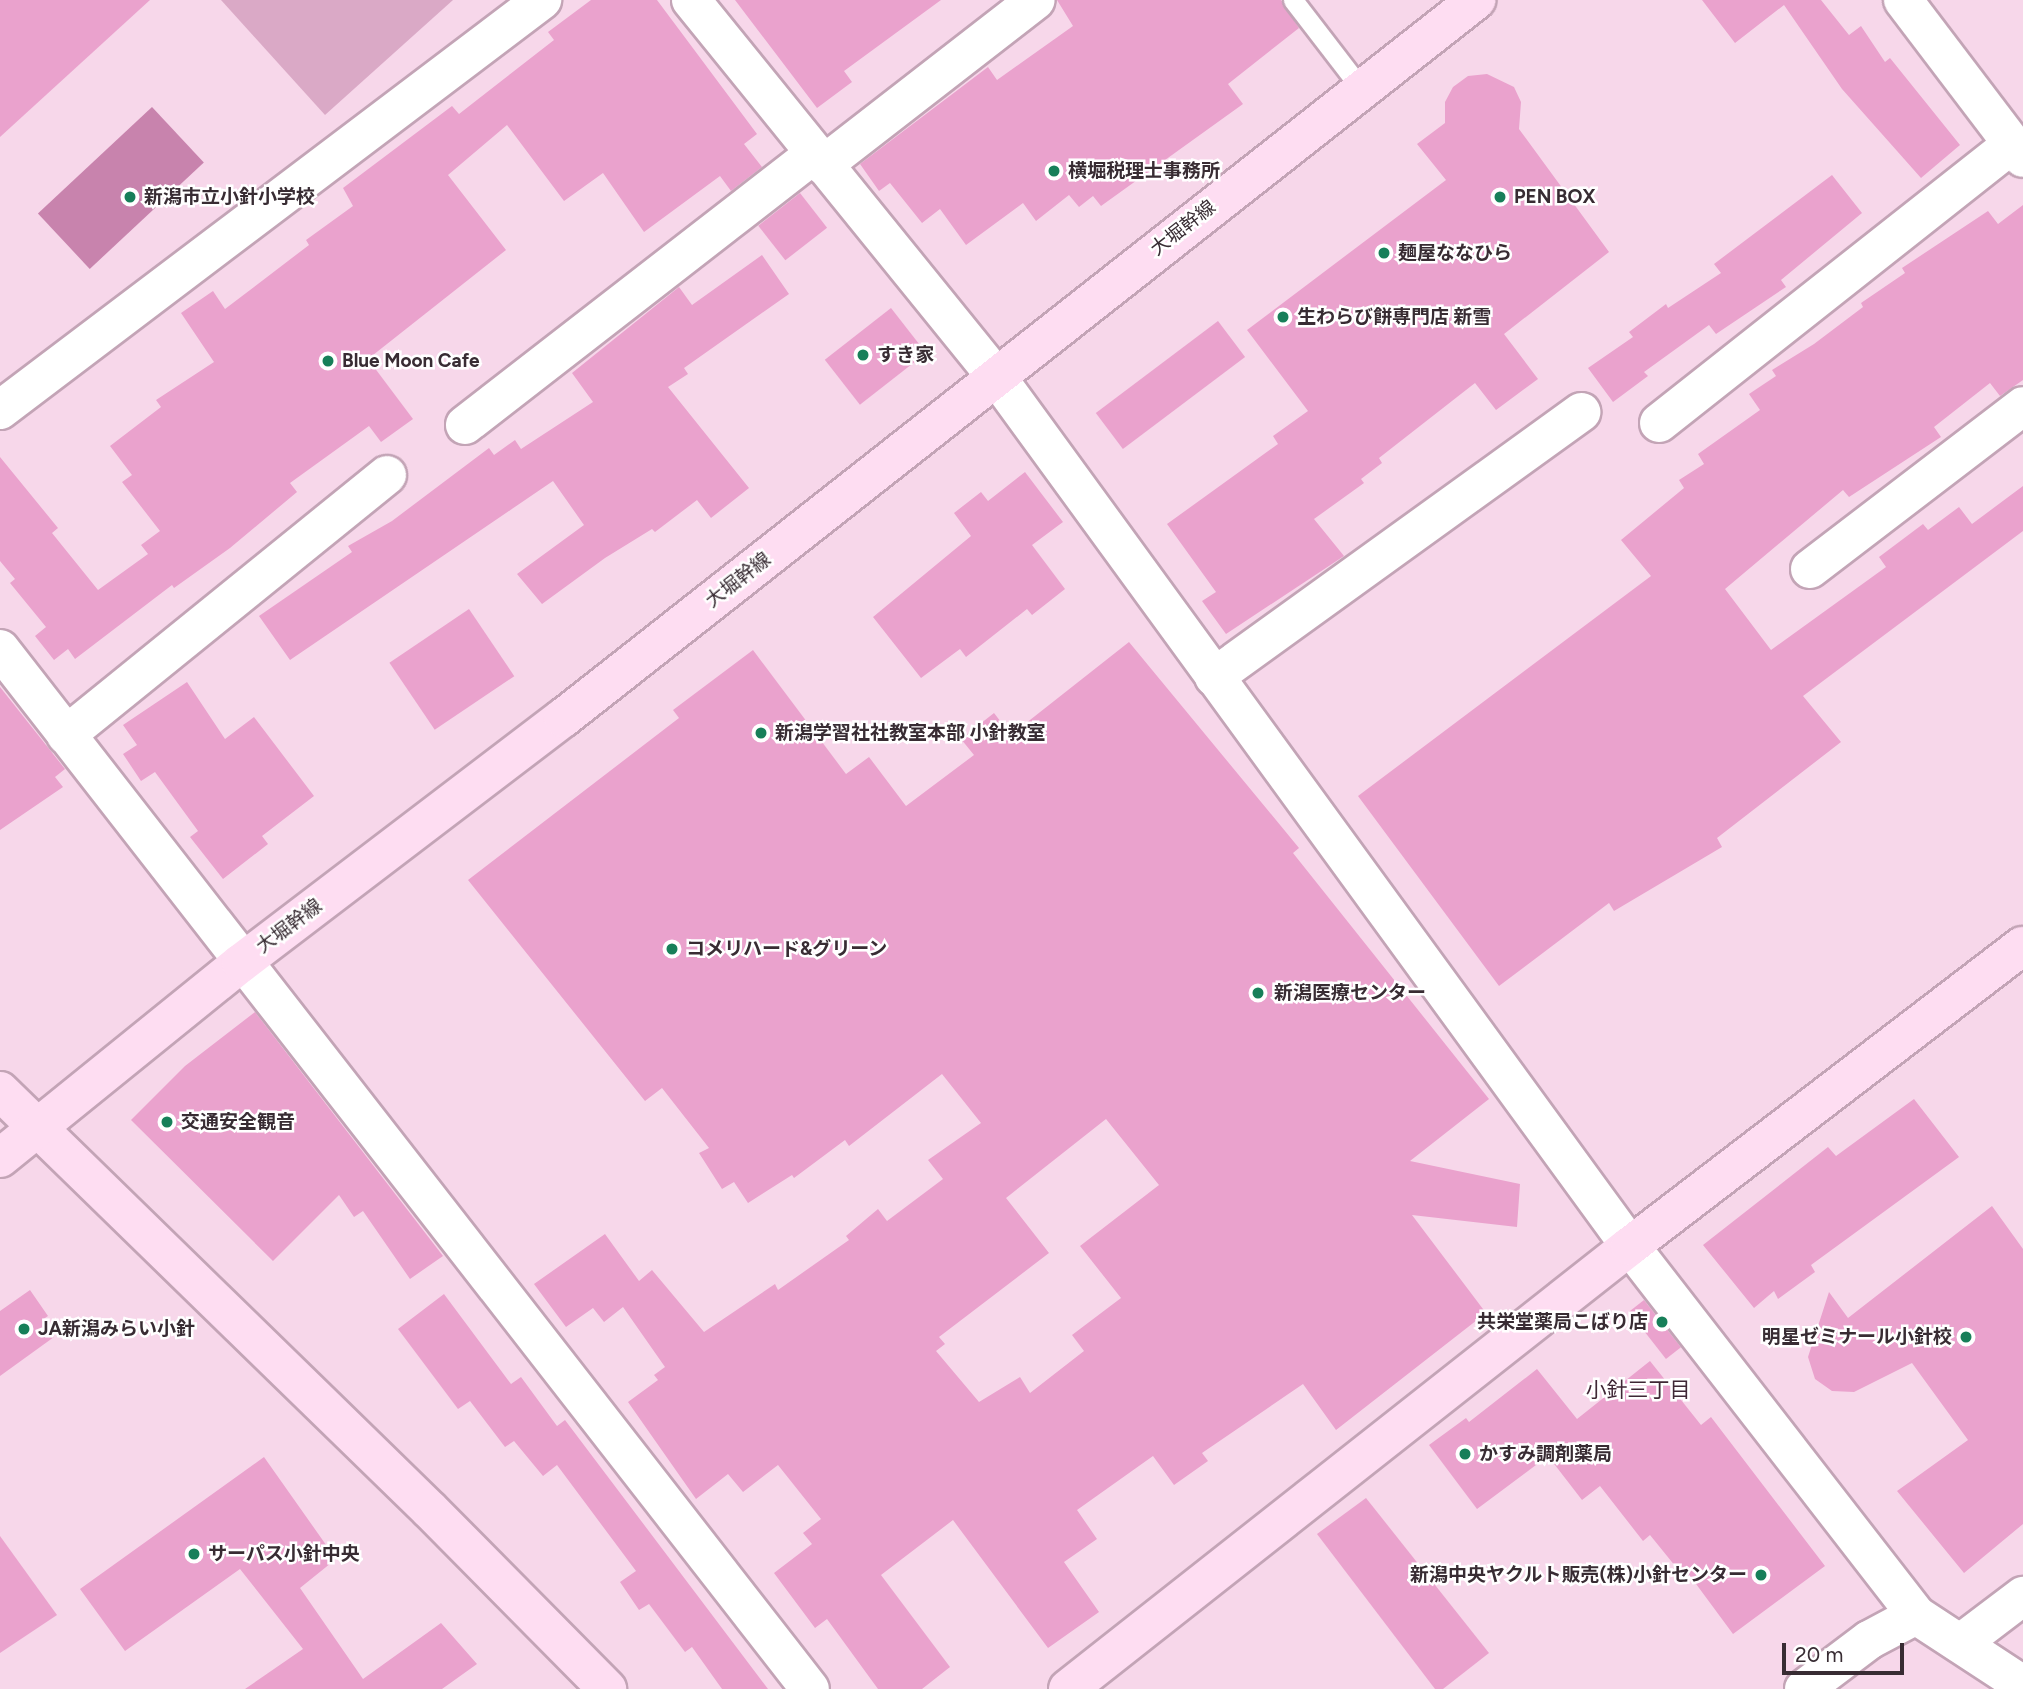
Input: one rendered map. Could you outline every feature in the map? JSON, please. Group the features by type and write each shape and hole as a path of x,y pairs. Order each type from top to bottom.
{"street":[{"path":"0,411 542,0"},
{"path":"465,425 818,160 1037,0"},
{"name":"大堀幹線","path":"0,1158 40,1130 242,963 563,718 1360,87 1476,0"},
{"path":"1660,423 2018,151 1903,0"},
{"path":"702,4 818,160 996,376 1630,1246 1916,1615 2023,1685"},
{"path":"1810,569 2023,406"},
{"path":"1214,677 1581,412"},
{"path":"66,735 387,475"},
{"path":"0,649 810,1689"},
{"path":"1068,1689 1630,1246 2023,946"},
{"path":"0,1091 430,1510 607,1689"},
{"path":"1961,1643 2023,1596"},
{"path":"1804,1689 1869,1640 1916,1615"}],"lane":[{"path":"1293,0 1360,87"}],"shaded area":[{"path":"221,0 453,0 325,115"},
{"path":"152,107 204,163 90,269 38,213"}],"building":[{"path":"0,0 150,0 0,137"},
{"path":"591,0 657,0 757,134 744,144 762,167 731,191 720,176 644,232 603,173 564,201 507,125 448,175 506,250 368,359 413,419 381,442 369,426 290,483 297,492 230,548 174,588 172,585 75,659 68,649 54,660 35,636 46,627 10,583 15,579 0,561 0,457 58,528 52,533 98,590 148,554 141,545 160,531 122,482 132,475 110,446 161,407 156,400 214,362 181,313 213,291 225,309 309,245 306,240 353,206 343,188 452,106 459,114 554,40 548,32"},
{"path":"735,0 941,0 844,71 852,82 817,108"},
{"path":"1057,0 1281,0 1299,28 1228,84 1243,104 1101,206 1093,196 1079,207 1069,195 1036,221 1023,203 966,245 940,209 922,223 890,183 879,191 860,164 988,67 997,80 1073,26"},
{"path":"1702,0 1821,0 1849,35 1861,26 1885,62 1890,58 1960,145 1921,178 1842,89 1784,5 1735,43"},
{"path":"1487,74 1514,87 1521,102 1519,129 1609,252 1504,334 1538,379 1496,410 1475,383 1379,458 1382,463 1361,479 1364,483 1314,519 1344,556 1226,634 1202,601 1216,592 1167,524 1278,444 1273,436 1308,411 1247,330 1446,180 1417,144 1445,123 1445,102 1453,87 1468,76"},
{"path":"1832,175 1862,213 1781,280 1786,287 1716,334 1709,325 1644,372 1648,376 1613,402 1588,368 1633,337 1629,332 1666,304 1668,308 1721,273 1714,264"},
{"path":"800,193 827,228 785,260 758,226"},
{"path":"2023,205 2023,380 2000,396 1990,383 1934,427 1941,437 1849,497 1843,490 1725,589 1771,650 1886,567 1879,557 1923,524 1928,530 1959,507 1972,524 2023,486 2023,531 1803,696 1841,742 1717,838 1722,847 1614,911 1609,903 1499,986 1358,796 1651,576 1621,540 1684,488 1679,480 1704,464 1698,454 1760,410 1749,394 1776,376 1772,370 1814,344 1863,307 1861,303 1905,273 1902,268 1988,211 1998,224"},
{"path":"762,255 789,294 684,368 688,374 668,387 749,488 711,518 697,500 655,532 652,529 605,558 542,604 517,574 584,525 553,481 290,660 259,616 352,552 348,546 392,521 489,448 494,455 515,440 521,449 593,402 572,373 679,287 692,305"},
{"path":"891,308 926,353 860,405 825,360"},
{"path":"1218,321 1245,357 1123,449 1096,413"},
{"path":"1025,472 1063,522 1032,545 1065,589 1032,615 1027,609 966,657 960,649 921,678 873,617 971,536 954,513 981,492 988,501"},
{"path":"469,609 514,676 435,730 389,663"},
{"path":"1129,642 1299,848 1293,853 1489,1099 1410,1161 1520,1184 1517,1227 1412,1215 1486,1313 1336,1430 1303,1384 1202,1453 1208,1461 1174,1485 1153,1456 1077,1510 1097,1539 1064,1562 1099,1612 1048,1648 953,1520 881,1575 950,1667 922,1689 878,1689 827,1619 815,1628 774,1573 812,1544 803,1533 821,1519 778,1465 743,1492 728,1474 696,1499 628,1402 658,1380 654,1375 665,1367 623,1307 604,1322 593,1308 566,1327 534,1284 605,1234 639,1281 652,1270 704,1332 775,1284 778,1290 849,1240 846,1236 878,1209 887,1221 943,1179 928,1160 981,1123 942,1074 849,1146 845,1140 794,1178 792,1175 748,1203 734,1182 722,1189 699,1153 709,1148 662,1088 645,1101 468,880 679,718 673,710 753,650 846,774 869,757 906,806 974,755 961,739 994,713 1011,735","holes":["1106,1119 1159,1185 1080,1246 1121,1298 1072,1335 1084,1351 1030,1393 1020,1377 979,1402 936,1351 945,1344 939,1337 1049,1253 1006,1198"]},
{"path":"187,682 225,739 254,717 314,796 262,836 268,844 223,879 190,837 198,831 155,772 141,781 123,754 137,745 123,725"},
{"path":"0,687 65,769 55,777 63,787 0,830"},
{"path":"255,1012 443,1256 410,1279 363,1211 354,1217 339,1195 273,1261 131,1120 185,1066"},
{"path":"1914,1099 1959,1157 1811,1265 1815,1272 1778,1299 1774,1291 1754,1308 1703,1245 1828,1147 1836,1156"},
{"path":"1992,1206 2023,1249 2023,1524 1964,1573 1897,1491 1968,1440 1912,1363 1854,1392 1832,1391 1815,1379 1808,1357 1829,1292 1848,1318"},
{"name":"JA新潟みらい小針","path":"30,1290 48,1316 42,1320 54,1337 0,1376 0,1311"},
{"path":"444,1294 511,1384 521,1377 557,1426 565,1420 768,1689 722,1689 692,1647 685,1652 649,1604 639,1610 620,1582 636,1571 557,1465 543,1476 514,1441 505,1447 470,1401 458,1409 398,1329"},
{"path":"1644,1300 1681,1347 1666,1359 1629,1312"},
{"path":"1650,1361 1701,1425 1711,1417 1825,1566 1733,1634 1685,1569 1680,1572 1650,1535 1643,1541 1600,1486 1582,1500 1548,1456 1477,1509 1429,1445 1466,1418 1469,1422 1537,1369 1577,1419"},
{"path":"264,1457 336,1559 300,1588 363,1679 441,1623 477,1664 442,1689 245,1689 303,1649 240,1569 125,1651 80,1589"},
{"path":"1366,1498 1489,1653 1443,1689 1435,1689 1317,1534"},
{"path":"0,1536 57,1615 0,1653"}],"place":[{"name":"横堀税理士事務所","path":"1054,171"},
{"name":"新潟市立小針小学校","path":"130,197"},
{"name":"PEN BOX","path":"1500,197"},
{"name":"麺屋ななひら","path":"1384,253"},
{"name":"生わらび餅専門店 新雪","path":"1283,317"},
{"name":"すき家","path":"863,355"},
{"name":"Blue Moon Cafe","path":"328,361"},
{"name":"新潟学習社社教室本部 小針教室","path":"761,733"},
{"name":"コメリハード&グリーン","path":"672,949"},
{"name":"新潟医療センター","path":"1258,993"},
{"name":"交通安全観音","path":"167,1122"},
{"name":"共栄堂薬局こばり店","path":"1662,1322"},
{"name":"JA新潟みらい小針","path":"24,1329"},
{"name":"明星ゼミナール小針校","path":"1966,1337"},
{"name":"かすみ調剤薬局","path":"1465,1454"},
{"name":"サーパス小針中央","path":"194,1554"},
{"name":"新潟中央ヤクルト販売(株)小針センター","path":"1761,1575"}],"district":[{"name":"小針三丁目","path":"1638,1390"}]}
